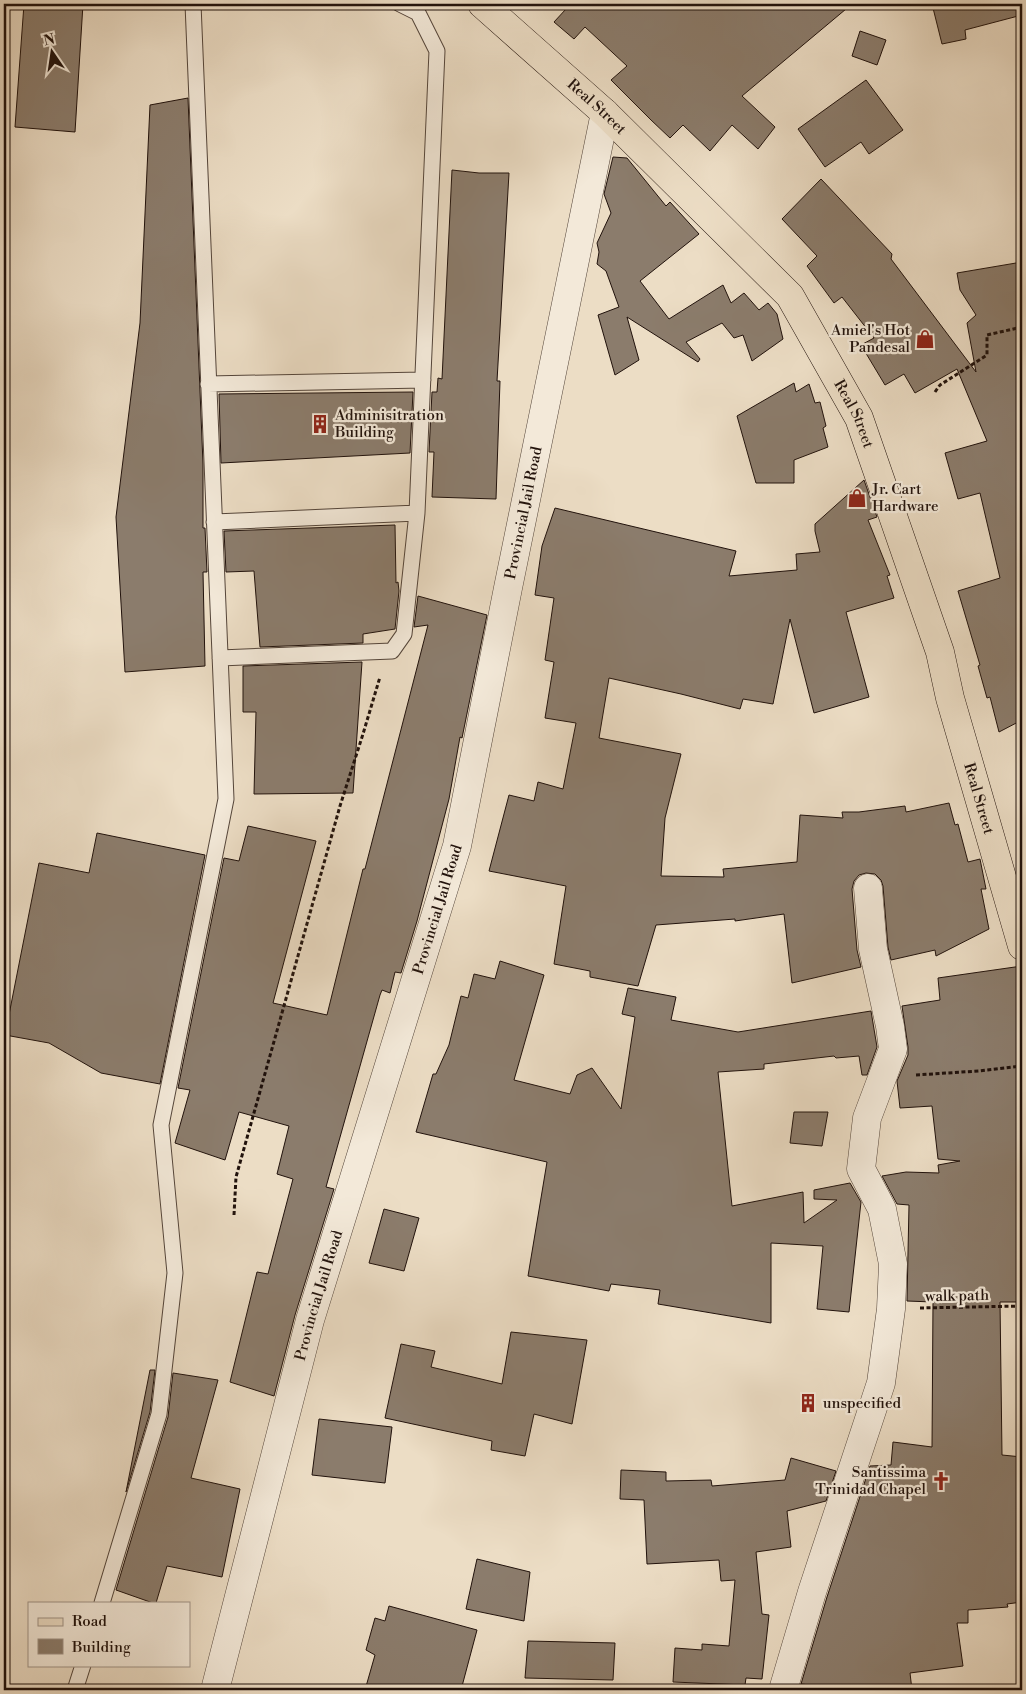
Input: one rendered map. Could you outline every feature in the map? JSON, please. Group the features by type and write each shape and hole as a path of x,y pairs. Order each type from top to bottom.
{"main road":[{"name":"Real Street","path":"482,4 605,113 790,296 859,418 940,652 950,698 1022,946"}],"street":[{"name":"Provincial Jail Road","path":"215,1690 310,1320 457,846 605,113"},
{"path":"783,1690 812,1592 881,1383 891,1309 893,1264 882,1209 861,1169 867,1118 893,1049 874,949 868,888"}],"lane":[{"path":"102,1602 159,1414 176,1273 161,1124 226,799 198,96 192,4"},
{"path":"220,658 392,651 404,634 417,513 437,51 418,13 400,4"},
{"path":"208,384 422,380"},
{"path":"214,522 417,513"},
{"path":"75,1690 83,1666"}],"path":[{"path":"935,392 940,385 987,355 987,335 1022,327"},
{"path":"234,1215 236,1177 260,1090 340,806 378,680 392,651"},
{"path":"883,1077 979,1071 1022,1066"},
{"name":"walk path","path":"891,1309 1022,1306"}],"building":[{"path":"24,4 83,4 75,132 15,127"},
{"path":"560,4 852,4 742,96 775,127 758,149 732,125 710,151 683,125 670,138 651,120 611,80 627,66 585,27 574,39 554,22 566,9"},
{"path":"932,4 1022,4 1022,15 965,30 966,39 942,44"},
{"path":"860,31 886,40 877,65 852,56"},
{"path":"866,80 903,130 869,154 861,142 825,167 798,129"},
{"path":"188,98 203,464 203,528 205,528 207,572 203,572 205,666 125,672 116,517 140,323 150,105"},
{"path":"613,157 627,158 666,206 670,202 699,234 640,281 669,319 723,285 731,303 744,293 759,310 768,303 777,314 783,339 752,361 743,335 734,338 722,323 686,342 700,359 698,362 627,317 639,360 615,375 598,315 619,307 606,271 597,264 599,252 597,243 611,213 604,194"},
{"path":"452,170 479,173 509,173 497,381 500,381 496,499 432,497 434,452 429,452 432,392 437,392 438,378 442,379"},
{"path":"821,179 892,254 891,259 976,372 967,323 976,315 960,290 957,273 1022,262 1022,720 999,732 990,697 987,698 978,666 980,665 958,591 1000,578 980,493 958,499 945,453 987,441 957,369 915,393 904,374 885,385 861,345 874,338 842,297 834,303 807,266 817,256 782,219"},
{"path":"794,383 796,392 809,384 815,403 820,402 826,426 823,428 828,447 794,460 794,483 756,483 737,416"},
{"name":"Adminisitration Building","path":"413,392 410,453 221,463 219,394"},
{"path":"864,480 877,517 868,520 890,575 887,576 894,598 846,612 869,697 814,713 790,619 773,704 743,699 740,709 609,678 599,738 681,754 665,818 661,876 724,877 723,869 797,862 800,815 843,818 842,812 859,812 905,806 906,812 949,803 955,825 958,824 968,862 980,859 986,889 981,889 989,929 936,956 935,950 891,960 888,947 883,886 881,880 875,874 866,873 859,875 854,881 852,889 857,950 861,967 792,983 784,914 735,921 735,919 656,925 638,986 590,977 590,971 554,964 566,886 489,871 509,795 534,801 538,782 563,789 576,723 545,718 554,662 545,660 554,598 535,595 542,546 555,508 736,551 729,576 797,570 796,554 820,552 815,524"},
{"path":"395,525 396,583 398,582 399,591 395,629 363,634 363,643 260,647 254,571 226,572 224,531"},
{"path":"418,596 487,615 462,738 460,737 449,799 417,921 401,973 395,972 390,993 382,990 380,995 326,1187 334,1189 295,1315 274,1396 230,1382 257,1272 268,1274 293,1179 277,1174 289,1126 239,1112 225,1160 175,1143 190,1090 178,1088 224,858 239,861 248,826 316,841 273,1003 327,1015 363,869 365,869 428,625 414,627"},
{"path":"362,662 353,793 254,794 256,712 243,712 243,666"},
{"path":"97,833 205,855 160,1084 101,1073 49,1043 5,1035 39,863 89,873"},
{"path":"500,961 544,975 514,1080 570,1094 577,1075 592,1068 621,1109 635,1017 622,1014 628,988 676,997 671,1020 738,1032 871,1011 877,1047 867,1075 862,1075 859,1056 836,1058 834,1056 764,1064 764,1069 718,1072 732,1206 803,1192 804,1223 837,1200 814,1199 814,1190 850,1183 861,1202 849,1312 817,1309 823,1246 771,1243 771,1323 658,1304 660,1290 611,1284 609,1291 528,1276 547,1162 416,1132 433,1074 436,1074 449,1045 461,996 468,998 474,974 495,979"},
{"path":"1022,966 1022,1156 1017,1156 1022,1213 1022,1302 1000,1302 1002,1455 1022,1457 1022,1602 1007,1604 1008,1607 968,1610 968,1623 957,1623 963,1666 910,1673 912,1690 857,1690 801,1684 870,1466 891,1465 893,1442 932,1447 933,1302 907,1301 909,1205 897,1204 882,1176 906,1172 939,1173 938,1165 960,1161 938,1159 932,1106 900,1108 897,1081 908,1055 902,1006 940,1000 938,978"},
{"path":"794,1112 828,1112 822,1146 790,1143"},
{"path":"384,1209 419,1218 404,1271 369,1263"},
{"path":"511,1332 587,1340 572,1424 534,1414 525,1456 491,1450 492,1441 385,1418 401,1344 435,1351 431,1367 502,1384"},
{"path":"150,1370 155,1370 150,1412 126,1492"},
{"path":"173,1373 218,1380 191,1478 240,1489 222,1577 167,1566 156,1602 150,1602 116,1590 168,1417"},
{"path":"319,1419 392,1427 385,1483 312,1475"},
{"path":"791,1458 836,1471 826,1501 787,1511 791,1547 756,1552 762,1614 769,1615 762,1679 746,1678 745,1685 673,1682 675,1648 702,1650 702,1644 729,1646 735,1580 721,1581 719,1560 647,1564 644,1500 620,1499 621,1470 666,1472 666,1481 711,1480 712,1486 785,1480"},
{"path":"477,1559 530,1572 524,1621 466,1609"},
{"path":"389,1606 477,1630 461,1690 365,1690 375,1655 366,1650 375,1618 385,1621"},
{"path":"528,1641 615,1643 613,1680 525,1678"}],"place":[{"name":"Amiel's Hot Pandesal","path":"925,339"},
{"name":"Adminisitration Building","path":"320,424"},
{"name":"Jr. Cart Hardware","path":"857,498"},
{"name":"unspecified","path":"808,1403"},
{"name":"Santissima Trinidad Chapel","path":"941,1481"}]}
